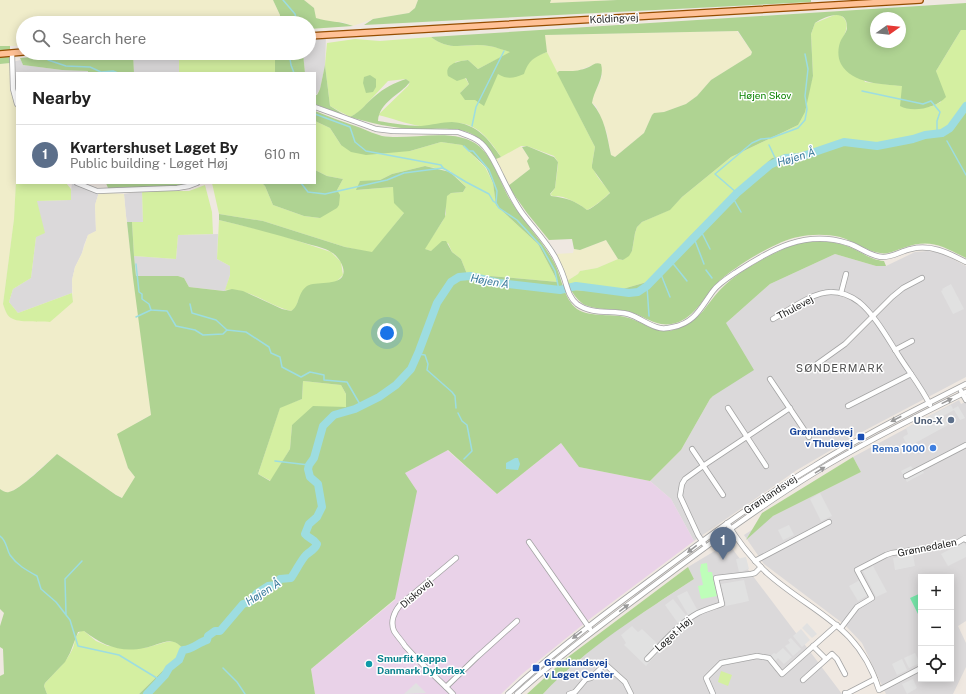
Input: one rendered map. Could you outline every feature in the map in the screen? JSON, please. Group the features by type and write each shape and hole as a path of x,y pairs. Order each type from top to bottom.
{"main road":[{"name":"Koldingvej","path":"316,36 819,3 920,0"},
{"path":"0,54 16,53"}],"street":[{"path":"12,53 16,97"},
{"path":"316,107 376,129 393,131 458,132 481,143 493,158 512,198 553,254 561,269 569,292 574,300 588,309 628,314 661,328 670,328 695,317 713,291 720,284 762,256 780,247 800,240 817,238 838,240 850,243 875,256 882,257 889,257 916,248 935,248 966,262"},
{"path":"80,184 97,191 177,188 194,184"},
{"path":"841,293 846,274"},
{"path":"817,364 845,344 885,303 897,293 922,278"},
{"name":"Thulevej","path":"773,319 818,295 832,292 850,296 860,302 872,317 932,408"},
{"path":"895,350 912,341"},
{"path":"848,406 911,374"},
{"path":"770,379 809,437"},
{"name":"Grønlandsvej","path":"508,694 536,668 588,627 702,541 768,494 861,438 929,402 966,385"},
{"path":"960,387 964,392 966,400"},
{"name":"Grønlandsvej","path":"517,694 545,669 592,632 731,529 816,472 860,446 964,392"},
{"path":"728,408 766,466"},
{"path":"706,547 680,496 680,490 685,479 790,408"},
{"path":"906,476 966,445"},
{"path":"692,450 724,495"},
{"path":"755,561 829,522"},
{"path":"727,523 761,567 790,591 839,626 859,649 875,679 879,692 918,670"},
{"name":"Grønnedalen","path":"839,626 857,607 872,598 857,570 886,555 955,544 965,538 966,540"},
{"path":"529,542 592,632"},
{"name":"Diskovej","path":"453,694 414,656 397,636 394,631 393,622 394,613 400,605 456,558"},
{"name":"Løget Høj","path":"647,659 685,622 700,612 722,604 716,578 751,574 755,573 761,567"},
{"path":"446,688 477,657 517,622"},
{"path":"713,694 706,678 721,662 757,656 769,658 782,674 813,646 839,626"},
{"path":"813,646 826,659"},
{"path":"803,680 832,654 845,674"},
{"path":"569,694 575,692 586,679 591,678 605,664 625,682 632,694"},
{"path":"847,693 875,679"}],"shaded area":[{"path":"0,0 273,0 280,15 16,16 16,46 0,46"},
{"path":"304,0 418,0 415,8 409,13 373,19 353,26 342,22 329,22 316,18 314,8"},
{"path":"551,0 617,0 550,3"},
{"path":"737,31 752,52 751,55 711,80 697,96 686,104 652,115 644,133 615,157 611,155 607,133 596,106 592,103 593,96 602,75 598,63 577,71 559,71 557,73 547,52 544,35"},
{"path":"326,37 325,65 320,89 316,95 316,72 305,72 304,60 316,60 316,38"},
{"path":"21,60 23,65 88,72 16,72 16,107 13,99 10,63"},
{"path":"133,60 179,60 179,72 134,72"},
{"path":"10,63 13,99 16,107 16,180 14,219 3,304 6,312 12,319 73,302 72,280 75,267 82,253 88,235 96,231 95,205 99,192 124,194 151,415 136,423 125,457 128,468 135,477 123,498 116,495 57,454 22,485 10,492 5,492 0,489 0,64"},
{"path":"521,146 529,158 530,169 508,186 496,159"},
{"path":"72,184 90,191 99,192 95,205 96,231 88,235 82,253 75,267 72,280 72,293 18,313 9,302 13,289 31,278 36,237 37,201 70,200"},
{"path":"142,191 143,222 127,222 124,194"},
{"path":"218,234 217,259 230,266 230,275 225,291 189,287 184,278 178,276 136,276 134,256 176,259 178,235"},
{"path":"606,240 618,259 597,268 580,271 567,281 555,254 573,253 574,249 580,250"},
{"path":"928,251 941,253 966,266 966,377 860,433 797,470 694,541 671,499 650,481 681,450 713,396 726,323 770,284 835,254 876,266 886,266 915,252"},
{"path":"951,284 964,309 953,314 941,291"},
{"path":"959,400 961,404 966,403 966,621 958,626 966,643 966,667 953,694 886,694 862,643 845,625 764,564 744,535 773,516 861,472 853,457"},
{"path":"951,405 953,409 958,406 965,418 960,420 954,410 943,416 948,425 908,447 903,437 908,434 906,428"},
{"path":"561,443 579,467 650,481 671,499 694,541 591,618 522,674 501,694 315,694 311,669 395,600 405,473 447,450 497,494"},
{"path":"911,466 914,471 921,467 924,473 907,482 901,471"},
{"path":"820,493 832,516 821,521 810,499"},
{"path":"789,525 794,535 783,540 778,530"},
{"path":"964,542 966,546 966,557 948,566 941,554"},
{"path":"728,543 842,694 543,694 557,679 606,637 694,579 688,567"},
{"path":"913,555 915,566 895,570 893,558"},
{"path":"746,557 749,569 739,572 736,559"},
{"path":"873,566 887,592 876,597 863,571"},
{"path":"744,580 749,601 726,606 721,584"},
{"path":"860,580 868,595 858,601 849,586"},
{"path":"687,591 699,613 690,618 677,596"},
{"path":"673,599 689,619 680,626 665,605"},
{"path":"807,623 817,634 812,638 802,628"},
{"path":"632,626 638,632 642,629 662,648 646,666 624,645 626,643 621,635"},
{"path":"801,629 810,640 802,647 793,636"},
{"path":"791,638 801,649 793,656 785,646 790,643 788,640"},
{"path":"783,648 792,657 784,664 778,658 775,661 770,656 774,653 776,654"},
{"path":"915,653 918,659 918,664 909,668 904,658"},
{"path":"902,659 907,670 897,675 892,664"},
{"path":"913,679 917,688 907,694 902,684"},
{"path":"416,683 426,693 404,694"}],"green space":[{"path":"273,0 304,0 314,8 316,16 280,16"},
{"path":"418,0 551,0 550,3 617,0 811,0 811,2 364,25 373,19 409,13 415,8"},
{"name":"Højen Skov","path":"966,3 966,30 961,30 936,71 946,97 942,101 930,107 918,109 900,106 902,86 868,82 852,76 846,71 841,64 838,55 840,42 847,29 844,18 836,15 830,16 815,23 811,34 813,76 805,112 798,125 731,157 682,197 670,210 642,222 637,227 632,251 629,256 623,260 618,259 606,240 580,250 574,249 572,239 549,240 508,186 530,169 527,161 529,158 522,147 527,146 554,157 558,162 555,188 550,194 551,196 570,200 587,210 610,193 592,168 595,147 557,73 559,71 585,69 599,63 601,64 602,74 592,103 603,121 611,155 615,157 644,133 654,113 664,112 686,104 697,96 711,80 751,55 752,52 738,31 545,35 547,52 532,60 524,74 511,78 498,74 484,106 475,100 465,100 460,93 469,84 466,78 457,81 448,76 448,69 456,62 468,60 478,69 510,52 489,46 452,46 438,42 431,37"},
{"path":"839,14 845,20 847,27 841,41 865,82 902,86 930,107 941,102 936,71 961,30 966,30 966,102 945,129 877,144 844,139 812,150 772,158 691,235 647,282 612,292 571,290 567,281 580,271 597,268 618,259 623,260 632,251 637,227 642,222 669,210 682,197 731,157 798,125 813,76 811,34 815,23"},
{"path":"316,18 344,23 353,26 316,29"},
{"path":"431,37 446,45 481,45 495,47 511,52 478,69 468,60 455,62 469,84 460,93 498,74 528,63 536,56 547,52 595,147 592,165 593,169 610,192 609,194 596,205 587,210 566,198 550,195 555,188 558,165 558,162 554,156 527,146 521,146 501,157 486,137 474,128 467,125 450,123 420,126 378,115 408,86 410,82 406,79 388,81 359,112 350,117 330,106 325,65 327,43 355,39 380,41"},
{"path":"0,46 10,46 10,63 0,64"},
{"path":"21,60 133,60 134,72 88,72 23,65"},
{"path":"179,60 275,60 275,72 179,72"},
{"path":"275,60 304,60 305,72 275,72"},
{"path":"325,65 330,106 343,115 316,104 316,95 320,89"},
{"path":"370,75 376,79 376,87 373,92 366,93 363,83 364,77"},
{"path":"406,79 410,82 386,104 379,114 378,121 416,126 448,122 461,123 481,133 501,157 496,159 488,147 479,138 460,130 397,128 350,117 382,91 393,84"},
{"path":"966,102 966,258 943,247 928,244 912,245 892,252 883,253 875,252 835,236 814,235 789,239 779,243 735,268 714,286 691,314 673,324 657,323 630,312 590,307 579,300 571,290 612,292 647,282 691,235 772,158 812,150 844,139 878,144 945,129"},
{"path":"316,111 382,136 406,137 445,135 469,140 479,146 489,158 516,209 554,262 572,304 577,309 588,314 623,317 661,331 676,329 685,326 698,316 719,291 741,272 775,253 806,242 825,241 837,243 872,258 884,261 886,266 876,266 835,254 770,284 726,323 754,370 710,399 681,450 650,481 579,467 561,443 497,494 448,450 405,473 417,491 395,599 311,669 315,694 139,694 185,649 177,643 171,641 135,649 119,649 105,644 84,631 78,632 65,662 45,683 44,686 47,694 0,694 0,676 4,674 3,649 0,647 0,626 4,613 0,609 0,489 7,492 14,490 33,476 57,454 122,498 135,477 128,468 117,434 151,415 127,222 132,222 136,276 178,276 184,278 189,287 224,291 232,289 243,291 282,309 291,311 296,306 302,292 307,286 337,281 341,278 344,272 338,258 331,252 320,247 219,220 219,214 263,221 345,247 372,252 404,213 394,203 393,187 356,190 360,181 380,180 392,174 425,166 450,172 466,187 463,192 451,193 447,196 445,217 425,249 431,251 442,241 446,241 452,252 461,259 467,274 558,282 538,244 496,205 493,183 486,167 462,145 441,142 410,151 366,155 351,152 341,145 330,128 316,121","holes":["303,381 341,385 346,394 346,407 313,406 292,425 290,449 270,481 258,474 280,408 302,399"]},
{"path":"316,121 330,128 341,145 410,151 441,142 462,145 485,167 493,183 496,205 538,244 558,282 467,274 461,259 452,252 448,243 431,251 424,249 446,214 446,196 451,193 463,192 466,187 450,171 425,166 392,174 380,180 360,182 357,190 393,187 404,213 372,253 345,247 263,221 219,214 212,184 263,184 273,205 304,216 320,218 338,193 337,190 343,179 327,176 316,170"},
{"path":"316,170 327,176 343,179 337,190 340,195 339,205 337,208 320,218 304,216 273,205 263,184 316,184"},
{"path":"16,180 16,184 67,184 71,189 71,200 37,201 45,233 36,237 31,278 13,289 9,302 18,313 72,293 73,302 50,322 14,320 8,315 3,304 14,219"},
{"path":"106,184 187,184 180,186 108,188"},
{"path":"205,185 212,212 213,234 178,235 176,259 134,256 132,222 143,222 142,191 189,191"},
{"path":"219,220 274,233 331,252 341,262 343,275 337,281 298,301 296,308 291,311 242,291 225,290 230,275 230,266 217,259"},
{"path":"303,381 341,385 346,394 346,407 292,425 290,449 271,481 258,474 280,407 302,399"},
{"path":"853,457 861,472 773,516 746,540 762,513"},
{"path":"707,563 708,572 712,572 717,596 701,599 698,586 703,585 700,570 701,564"},
{"path":"688,567 694,579 596,646 543,694 527,694 564,660"},
{"path":"918,594 918,614 910,598"},
{"path":"81,631 84,631 96,641 108,646 145,648 174,641 185,649 139,694 47,694 44,686 45,683 68,658 76,637"},
{"path":"721,671 732,675 728,686 718,682"}],"water":[{"path":"518,458 520,464 518,470 506,469 506,463"}],"waterway":[{"path":"283,0 295,16"},
{"path":"472,126 476,107 504,51"},
{"path":"737,193 715,174 752,143 798,128 805,120 807,109 805,96 808,69 805,54"},
{"path":"48,60 66,66 90,67 101,72"},
{"path":"290,60 294,72"},
{"path":"101,72 116,72"},
{"path":"862,91 923,104 931,101 940,112 937,121 937,134"},
{"name":"Højen Å","path":"147,694 165,675 169,668 179,660 183,650 189,649 207,640 208,636 215,631 220,631 243,604 250,602 257,593 268,586 276,585 280,579 291,578 304,557 315,548 317,544 316,542 305,534 309,524 317,517 322,507 318,484 310,477 308,469 314,458 323,426 334,415 355,409 379,397 396,385 411,369 437,303 451,282 459,277 470,276 499,283 560,290 576,286 629,293 638,292 647,286 737,193 770,165 785,158 800,157 844,142 877,146 913,139 925,135 942,133 950,128 966,106"},
{"path":"316,114 350,127 355,142 366,151 441,165 443,168 466,182 489,194 496,203"},
{"path":"947,141 966,175"},
{"path":"769,145 777,162"},
{"path":"464,146 469,151 473,151 489,170 497,191 496,203 499,208 517,220 541,246 555,271 559,290"},
{"path":"302,184 308,192 325,194 387,180 404,173 443,168"},
{"path":"733,198 741,212"},
{"path":"701,231 710,249"},
{"path":"694,238 704,264"},
{"path":"671,261 687,281"},
{"path":"136,264 139,292 142,294 142,299 149,304 151,310 167,311 176,326 195,330 203,335 223,334 227,330 246,332 269,347 271,353 280,357 282,367 301,377 310,372 324,375 324,380 347,382 361,406"},
{"path":"706,270 712,278"},
{"path":"660,272 670,297"},
{"path":"647,286 649,316"},
{"path":"190,304 192,313 216,320 227,330"},
{"path":"136,317 151,310"},
{"path":"418,354 425,355 428,364 427,370 455,396 456,408"},
{"path":"458,413 462,421 467,425 472,451 464,459"},
{"path":"275,461 309,465"},
{"path":"0,536 4,540 13,559 22,567 37,576 41,589 56,602 70,620 78,646 119,655 160,680"},
{"path":"66,614 65,579 82,561"},
{"path":"223,668 237,682 245,694"}],"place":[{"name":"Uno-X","path":"951,420"},
{"name":"Grønlandsvej v Thulevej","path":"861,437"},
{"name":"Rema 1000","path":"933,448"},
{"name":"Kvartershuset Løget By","path":"723,560"},
{"name":"Smurfit Kappa Danmark Dyboflex","path":"369,664"},
{"name":"Grønlandsvej v Løget Center","path":"536,668"}],"district":[{"name":"SØNDERMARK","path":"840,368"}]}
